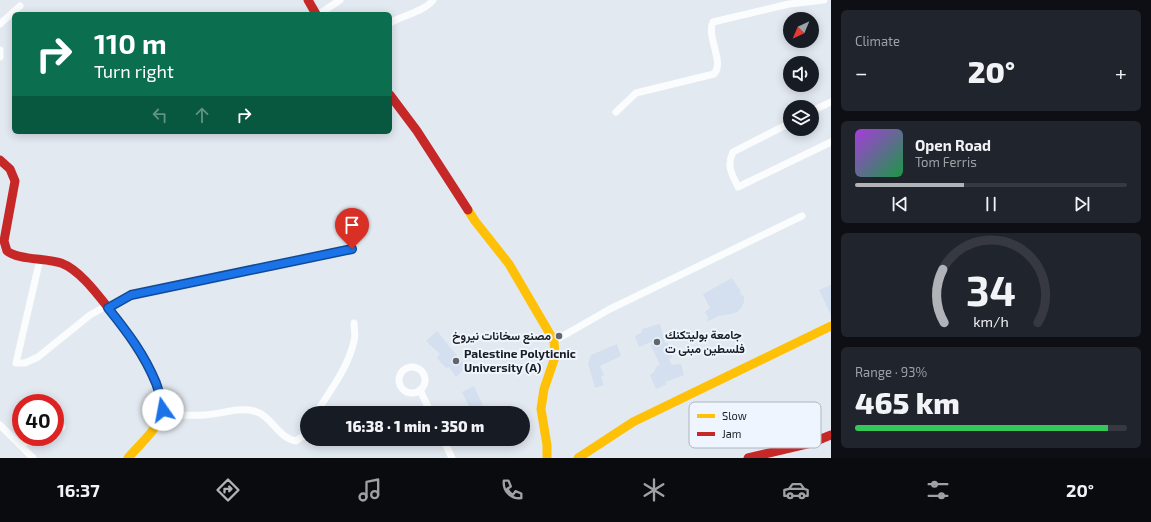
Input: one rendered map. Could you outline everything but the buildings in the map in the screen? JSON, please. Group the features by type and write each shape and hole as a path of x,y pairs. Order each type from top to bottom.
{"street":[{"path":"308,0 315,12"},
{"path":"322,12 340,0"},
{"path":"392,22 400,17 426,7 433,0"},
{"path":"616,112 636,93 711,76 715,73 718,65 711,31 713,22 789,4 824,0"},
{"path":"13,12 20,6"},
{"path":"0,24 12,13"},
{"path":"0,50 0,57"},
{"path":"392,98 417,131 475,221 509,264 554,341 555,357 544,389 541,408 547,445 547,458"},
{"path":"819,108 831,102"},
{"path":"783,126 733,152 729,160 730,170 738,187 831,142"},
{"path":"0,160 10,168 15,181 4,241 6,251 13,255 52,260 65,265 88,283 131,336 146,362 160,394 162,414 158,422 128,458"},
{"path":"554,341 610,309 802,216"},
{"path":"40,259 16,363 25,363 38,357 90,315 131,295 352,249"},
{"path":"320,406 337,380 349,357 355,340 354,322"},
{"path":"578,458 633,422 831,326"},
{"path":"420,390 428,406"},
{"path":"162,414 206,416 240,409 256,411 290,440 296,441 300,438"},
{"path":"0,425 12,437"},
{"path":"821,440 831,435"},
{"path":"21,446 33,458"},
{"path":"446,446 452,458"},
{"path":"748,458 784,448"}],"shaded area":[{"path":"732,278 740,290 741,295 744,296 744,302 741,308 737,312 718,316 707,322 708,317 705,312 710,308 703,294"},
{"path":"831,285 831,315 819,290"},
{"path":"660,324 665,343 668,343 672,357 669,359 672,365 681,364 684,375 665,382 667,384 656,389 650,375 655,371 657,366 660,365 651,345 652,343 651,342 639,347 635,336 641,333 642,329"},
{"path":"437,331 466,367 456,377 449,367 446,368 437,358 440,354 426,341"},
{"path":"617,344 621,356 600,366 604,375 601,377 604,385 595,388 588,363 591,355"},
{"path":"474,386 483,406 469,406 462,392"}],"traffic: slow":[{"path":"468,210 509,264 554,341 555,357 544,389 541,409 547,445 547,458"},
{"path":"110,310 126,331 153,376 159,390 162,404 159,421 147,438 128,458"},
{"path":"578,458 633,422 831,326"}],"traffic: jam":[{"path":"308,0 315,12"},
{"path":"392,98 417,131 468,210"},
{"path":"0,160 10,169 15,181 4,241 7,251 18,256 55,261 68,266 82,277 110,310"},
{"path":"821,439 831,435"},
{"path":"748,458 790,448"}],"place":[{"name":"مصنع سخانات نيروخ","path":"559,336"},
{"name":"جامعة بوليتكنك فلسطين مبنى ت","path":"657,342"},
{"name":"Palestine Polyticnic University (A)","path":"456,361"}],"route":[{"path":"163,410 160,394 139,348 108,308 131,295 352,249"}]}
